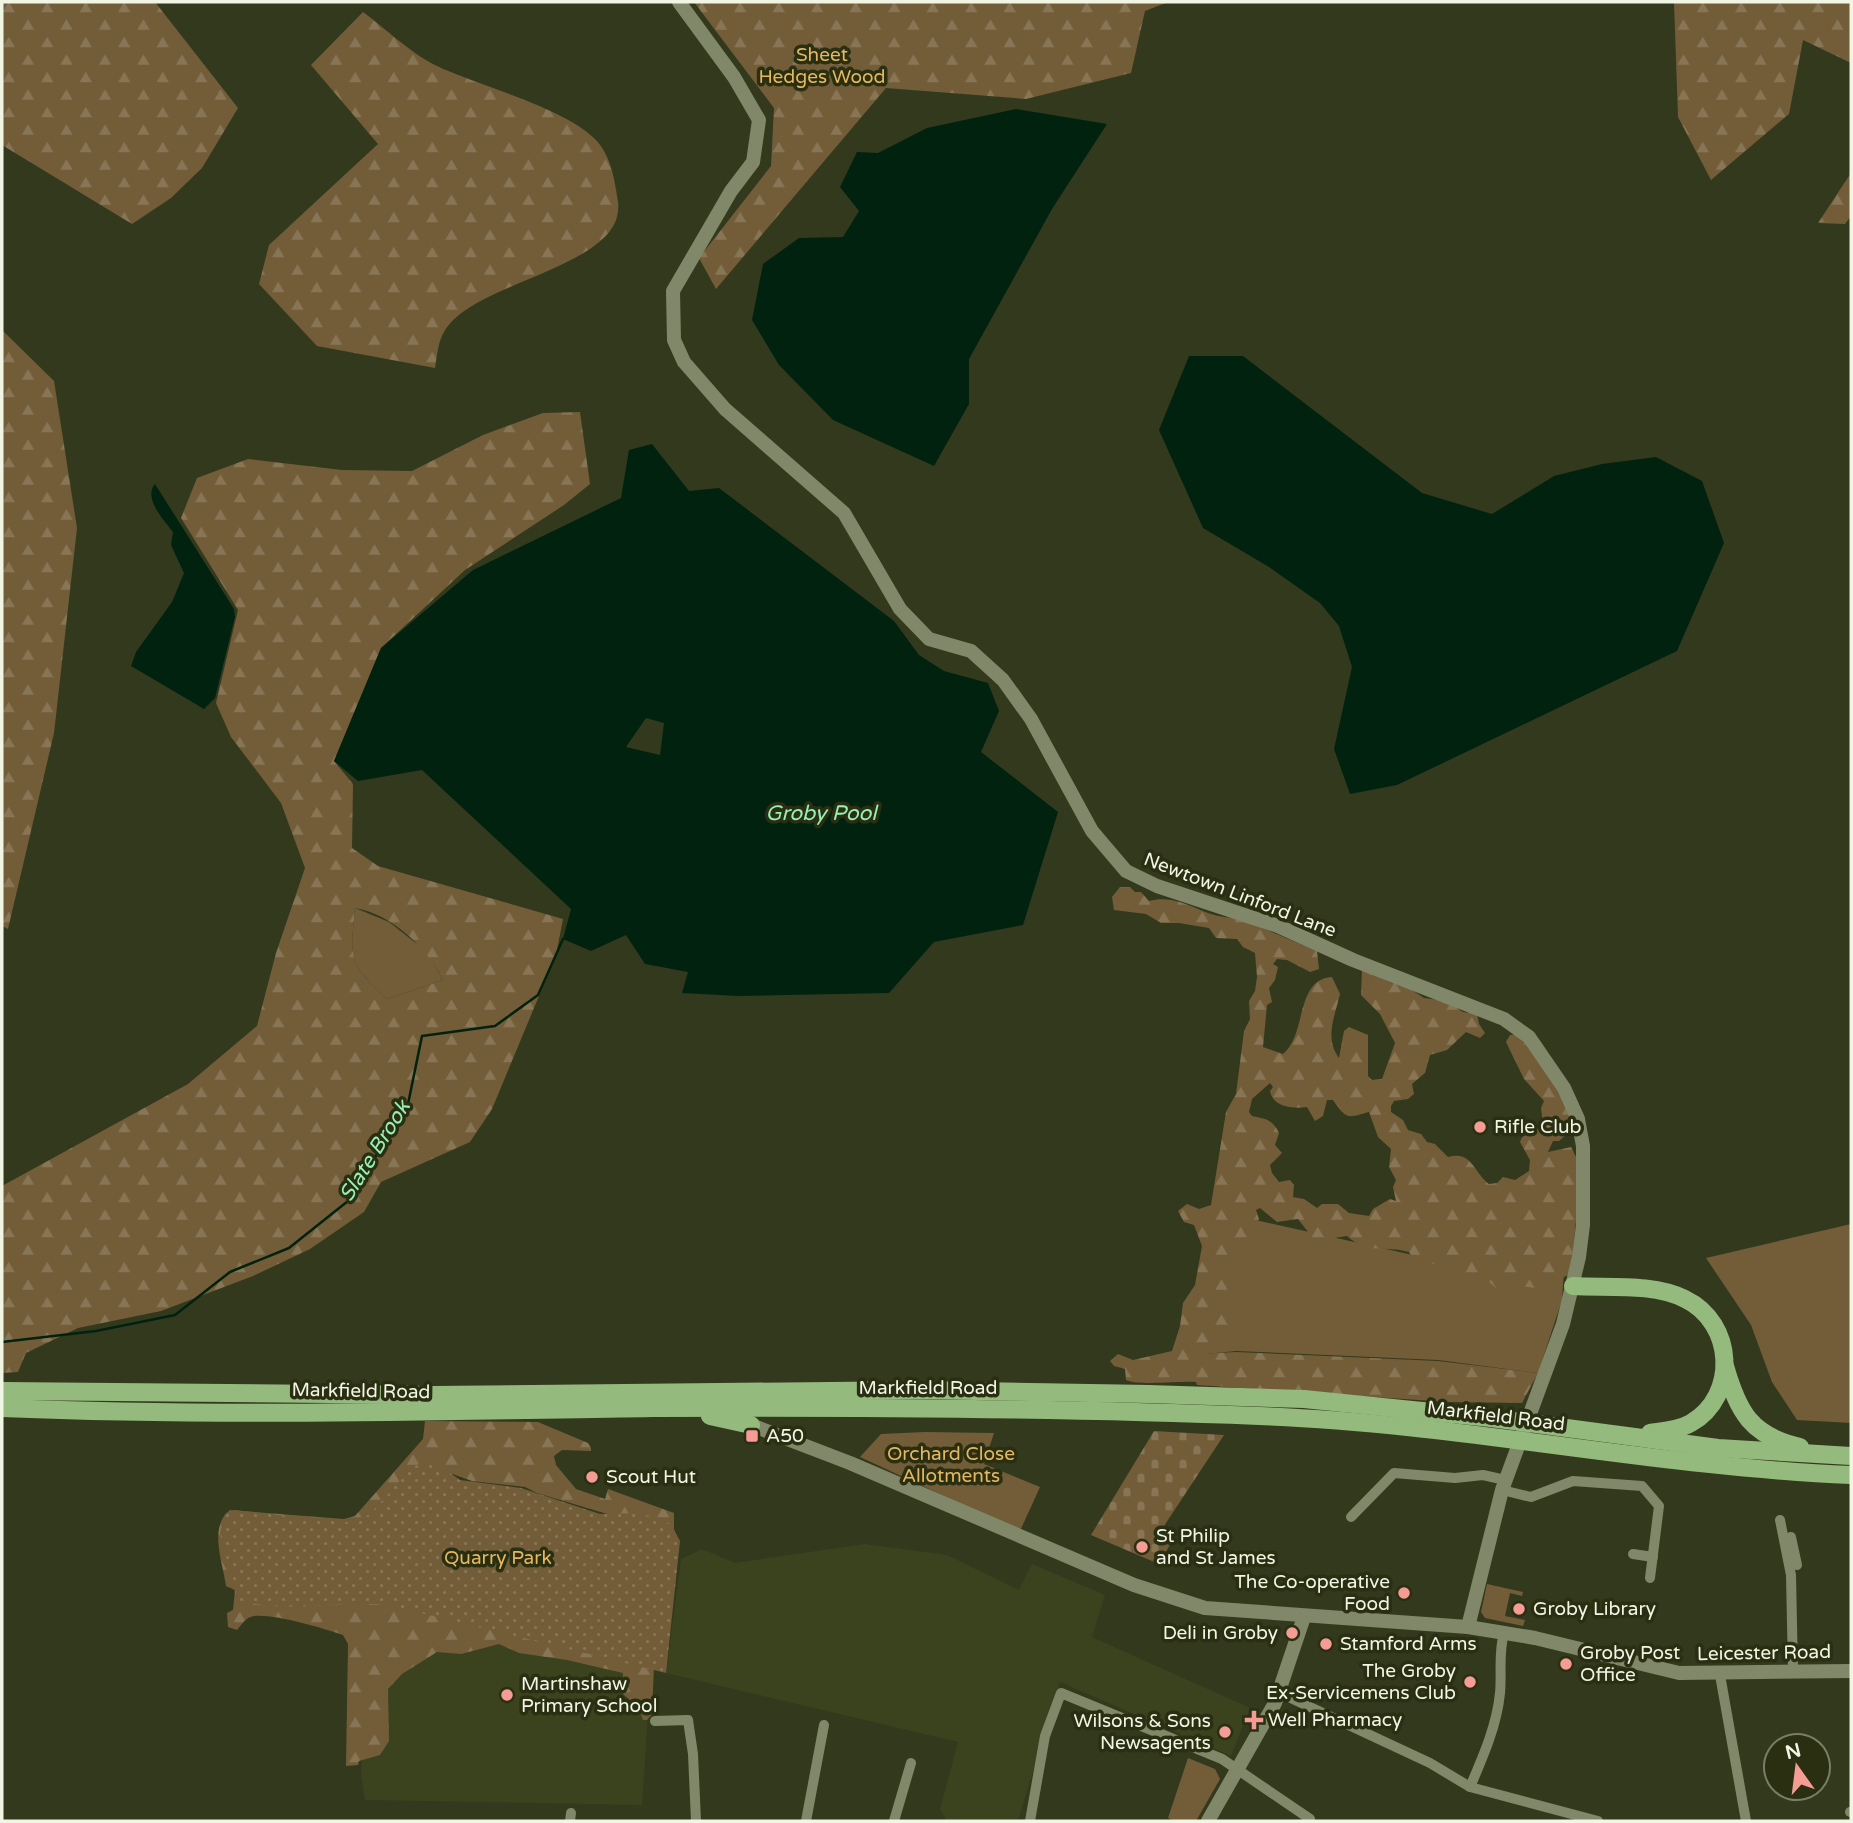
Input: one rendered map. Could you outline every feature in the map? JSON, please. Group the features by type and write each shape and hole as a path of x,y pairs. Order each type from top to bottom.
{"highway":[{"path":"1573,1286 1656,1291 1684,1298 1704,1310 1715,1323 1724,1349 1724,1362 1713,1402 1692,1423 1670,1430 1624,1435"},
{"path":"1724,1362 1737,1405 1758,1428 1773,1439 1844,1456"},
{"name":"Markfield Road","path":"2,1391 434,1395 821,1390 1149,1394 1304,1399 1556,1435 1726,1467 1851,1475"},
{"name":"Markfield Road","path":"2,1408 437,1413 650,1408 1238,1415 1490,1426"},
{"path":"650,1408 751,1425"},
{"name":"Markfield Road","path":"1556,1435 1624,1435 1718,1448 1844,1456"}],"street":[{"name":"Newtown Linford Lane","path":"679,2 734,77 760,120 753,162 731,191 673,291 674,340 684,362 725,409 844,513 900,609 929,639 971,651 1003,680 1031,719 1092,831 1126,871 1157,886 1278,926 1353,960 1504,1018 1529,1037 1564,1088 1578,1119 1583,1146 1583,1225 1573,1286 1563,1324 1504,1485 1468,1627"},
{"path":"751,1425 850,1462 1161,1596 1205,1608 1304,1617 1280,1693 1208,1821"},
{"path":"1350,1500 1355,1513 1394,1473 1455,1478 1483,1475 1531,1497 1573,1481 1642,1486 1659,1506 1650,1577"},
{"path":"1780,1520 1791,1575 1796,1672"},
{"path":"1791,1537 1798,1574 1796,1672"},
{"path":"1633,1554 1653,1556"},
{"name":"Leicester Road","path":"1304,1617 1468,1627 1535,1638 1679,1673 1720,1675 1851,1671"},
{"path":"1470,1787 1491,1735 1499,1704 1498,1675 1504,1633"},
{"path":"1720,1675 1746,1821"},
{"path":"1030,1821 1045,1736 1061,1693 1187,1743 1238,1769 1310,1821"},
{"path":"1280,1693 1381,1738 1470,1787 1598,1821"},
{"path":"655,1721 688,1720 693,1754 696,1821"},
{"path":"806,1821 824,1725"},
{"path":"894,1821 911,1763"}],"shaded area":[{"path":"865,1544 947,1555 1019,1590 1032,1564 1105,1595 1092,1637 1250,1708 1231,1756 1060,1682 1018,1821 947,1821 940,1809 958,1742 666,1673 681,1559 702,1549 735,1563"},
{"name":"Martinshaw Primary School","path":"368,1604 651,1670 642,1805 365,1800 361,1773"}],"green space":[{"path":"2,2 155,2 238,108 202,168 171,198 132,224 2,145"},
{"name":"Sheet Hedges Wood","path":"694,2 1168,2 1145,11 1131,73 1026,99 886,88 716,289 699,258 771,166 774,108"},
{"path":"1674,2 1851,2 1851,63 1803,40 1789,114 1711,180 1678,117"},
{"path":"363,12 431,63 525,100 574,123 593,137 604,151 615,182 618,202 614,224 598,243 574,258 485,299 460,314 442,336 435,368 317,346 259,284 269,245 378,144 311,65"},
{"path":"1851,173 1851,216 1845,224 1818,223"},
{"path":"2,330 54,381 77,528 54,733 8,929 2,926"},
{"path":"580,412 590,484 564,505 465,570 381,648 334,761 353,784 352,848 378,866 563,919 556,955 492,1109 470,1142 381,1182 364,1212 310,1249 253,1276 161,1311 78,1328 26,1353 18,1372 2,1373 2,1186 188,1084 257,1026 276,953 305,868 281,803 231,737 216,703 238,610 181,518 197,478 248,459 342,470 412,471 483,435 543,413","holes":["355,908 382,917 407,934 428,956 443,980 387,999 358,968 354,959 352,939"]},
{"path":"1120,887 1130,887 1135,892 1141,892 1149,901 1173,900 1214,915 1236,917 1317,951 1319,969 1310,972 1287,960 1277,959 1273,964 1278,967 1275,980 1269,988 1272,1002 1267,1005 1263,1047 1283,1054 1296,1034 1312,987 1320,980 1332,977 1340,994 1331,1035 1335,1050 1339,1058 1344,1031 1349,1027 1368,1035 1368,1076 1372,1080 1382,1079 1395,1043 1380,1014 1361,995 1362,970 1392,983 1401,983 1424,998 1446,1001 1463,1012 1477,1014 1485,1033 1480,1038 1466,1032 1447,1050 1430,1055 1425,1073 1412,1084 1414,1094 1408,1099 1394,1101 1391,1112 1403,1120 1408,1130 1421,1134 1427,1142 1435,1144 1448,1157 1456,1156 1468,1160 1489,1184 1497,1183 1503,1177 1515,1180 1529,1171 1530,1160 1520,1142 1522,1137 1543,1124 1541,1108 1544,1101 1524,1079 1506,1042 1510,1035 1522,1034 1556,1083 1575,1127 1559,1141 1553,1141 1548,1152 1571,1147 1581,1167 1571,1273 1544,1289 1512,1285 1497,1289 1487,1280 1453,1275 1438,1264 1415,1263 1409,1252 1369,1248 1347,1236 1315,1241 1298,1219 1277,1222 1260,1208 1256,1210 1259,1219 1255,1227 1256,1242 1248,1248 1235,1270 1240,1297 1224,1309 1230,1325 1213,1338 1209,1349 1203,1349 1198,1354 1236,1352 1438,1361 1538,1373 1522,1403 1448,1402 1197,1385 1196,1382 1140,1383 1126,1380 1125,1369 1114,1366 1110,1361 1118,1354 1133,1360 1172,1351 1180,1326 1183,1303 1195,1285 1202,1246 1194,1225 1184,1222 1178,1211 1187,1204 1199,1209 1211,1205 1226,1112 1236,1094 1244,1031 1250,1019 1249,1001 1255,991 1257,977 1255,953 1243,947 1237,939 1216,938 1209,928 1161,923 1146,914 1114,910 1112,897","holes":["1270,1083 1273,1087 1270,1091 1275,1101 1289,1107 1307,1107 1315,1121 1323,1116 1327,1100 1333,1100 1348,1116 1369,1112 1378,1137 1391,1149 1389,1167 1396,1180 1393,1187 1396,1201 1390,1199 1373,1209 1369,1216 1349,1213 1338,1204 1322,1204 1317,1208 1304,1199 1293,1197 1294,1185 1290,1180 1279,1182 1270,1165 1282,1153 1275,1145 1279,1133 1277,1128 1268,1120 1252,1116 1249,1112 1252,1099"]},
{"path":"355,908 389,922 426,951 443,980 387,999 358,968 354,959 352,939"},
{"path":"1237,1216 1467,1267 1564,1272 1562,1300 1538,1373 1438,1360 1236,1351 1195,1355"},
{"path":"1851,1224 1851,1423 1797,1420 1772,1382 1751,1325 1706,1258"},
{"path":"425,1421 538,1422 588,1443 591,1448 591,1451 562,1450 554,1456 556,1465 576,1489 605,1499 608,1489 674,1513 674,1534 537,1493 525,1487 472,1481 447,1472 434,1486 654,1665 652,1714 647,1720 643,1720 639,1708 623,1694 623,1673 567,1660 519,1653 499,1644 461,1654 437,1652 402,1674 388,1689 389,1741 380,1755 359,1761 358,1765 346,1766 348,1644 343,1635 299,1622 263,1616 249,1618 237,1630 228,1627 227,1613 233,1610 235,1590 226,1586 220,1556 218,1535 223,1517 230,1510 344,1519 355,1516 423,1439"},
{"path":"1154,1431 1224,1435 1164,1526 1172,1530 1172,1541 1159,1564 1091,1535"},
{"name":"Orchard Close Allotments","path":"994,1433 984,1464 1040,1487 1020,1531 860,1457 881,1434"},
{"name":"Quarry Park","path":"426,1460 432,1460 460,1480 521,1488 600,1514 640,1513 671,1524 680,1541 666,1673 388,1605 275,1606 237,1600 220,1533 225,1514 234,1510 354,1523 373,1511 405,1475"},
{"path":"1487,1584 1523,1592 1522,1596 1510,1593 1505,1616 1525,1620 1523,1626 1485,1618 1481,1612"},
{"path":"1188,1758 1215,1769 1220,1779 1196,1821 1174,1821 1168,1818"}],"water":[{"path":"1016,109 1107,124 1052,209 969,359 969,404 934,466 833,420 779,365 752,320 763,264 799,238 843,237 859,211 840,187 857,152 878,153 927,128"},
{"path":"1189,356 1243,356 1422,493 1492,514 1554,476 1602,464 1656,457 1702,481 1724,543 1677,651 1397,785 1350,794 1334,749 1352,667 1339,626 1320,603 1269,567 1203,528 1159,430"},
{"name":"Groby Pool","path":"652,444 689,491 719,488 894,621 919,655 944,671 988,683 999,711 981,752 1058,812 1023,925 934,942 889,993 738,996 682,993 688,972 645,964 626,935 591,951 563,939 571,909 422,770 358,781 334,761 381,648 473,570 621,498 629,450","holes":["646,718 664,723 660,755 626,747"]},
{"path":"155,484 234,609 235,617 215,698 204,709 131,666 136,652 172,602 184,573 171,545 173,532 160,515 151,496"}],"waterway":[{"name":"Slate Brook","path":"2,1342 96,1331 175,1315 230,1272 289,1248 348,1201 408,1104 422,1036 495,1026 538,995 563,939"}],"place":[{"name":"Rifle Club","path":"1480,1127"},
{"name":"A50","path":"752,1436"},
{"name":"Scout Hut","path":"592,1477"},
{"name":"St Philip and St James","path":"1142,1547"},
{"name":"The Co-operative Food","path":"1404,1593"},
{"name":"Groby Library","path":"1519,1609"},
{"name":"Deli in Groby","path":"1292,1633"},
{"name":"Stamford Arms","path":"1326,1644"},
{"name":"Groby Post Office","path":"1566,1664"},
{"name":"The Groby Ex-Servicemens Club","path":"1470,1682"},
{"name":"Martinshaw Primary School","path":"507,1695"},
{"name":"Well Pharmacy","path":"1254,1720"},
{"name":"Wilsons & Sons Newsagents","path":"1225,1732"}]}
